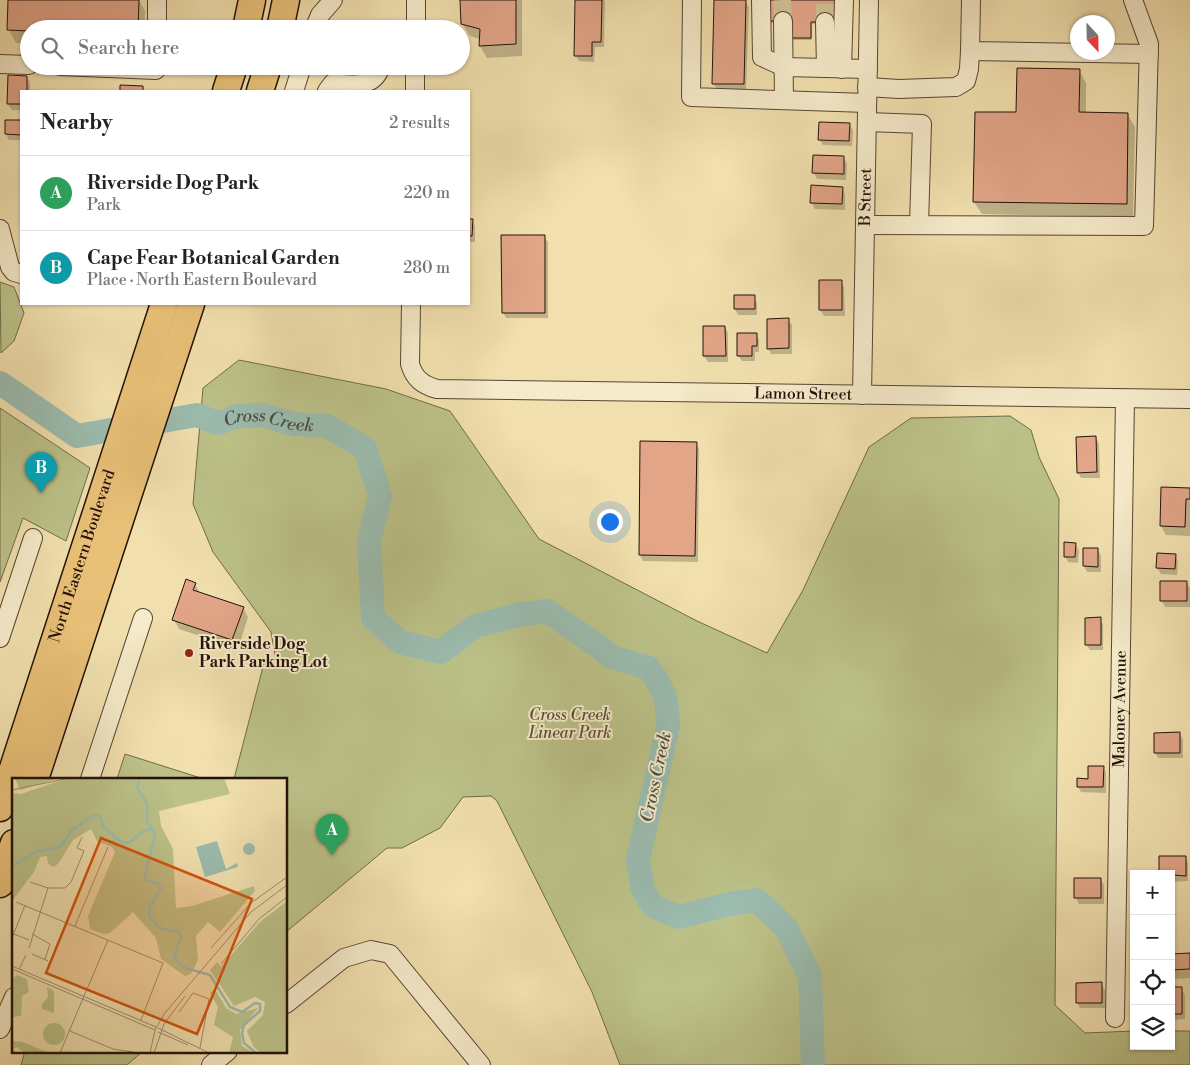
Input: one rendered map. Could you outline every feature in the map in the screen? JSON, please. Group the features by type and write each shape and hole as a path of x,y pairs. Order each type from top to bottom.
{"highway":[{"path":"248,20 252,0"},
{"path":"282,20 286,0"},
{"path":"226,90 231,75"},
{"path":"260,90 265,75"},
{"name":"North Eastern Boulevard","path":"0,808 164,305"},
{"name":"North Eastern Boulevard","path":"35,778 191,305"},
{"path":"0,884 12,849"}],"street":[{"path":"156,20 157,0"},
{"path":"318,20 320,14 333,0"},
{"path":"416,0 416,20"},
{"path":"692,0 691,97 784,100 867,86 956,88 966,81 969,69 971,0"},
{"path":"761,0 762,57 784,67 834,69 867,86"},
{"path":"834,69 844,0"},
{"name":"B Street","path":"862,396 869,0"},
{"path":"865,226 1144,226 1149,44 1133,0"},
{"path":"783,21 784,100"},
{"path":"824,22 834,69"},
{"path":"970,52 1149,54"},
{"path":"0,64 20,65"},
{"path":"297,90 300,75"},
{"path":"328,90 333,83 360,86 370,81 376,75"},
{"path":"415,75 415,90"},
{"path":"867,122 922,124 919,225"},
{"path":"0,229 8,262 17,273"},
{"name":"Lamon Street","path":"411,305 410,364 413,373 419,381 437,389 1190,399"},
{"name":"Maloney Avenue","path":"1115,1018 1126,399"},
{"path":"0,638 33,538"},
{"path":"90,778 143,618"},
{"path":"288,1002 344,958 358,952 371,950 390,954 481,1065"},
{"path":"0,1028 12,1001"},
{"path":"211,1065 227,1052"}],"green space":[{"path":"0,282 14,287 24,313 14,341 1,353"},
{"name":"Cross Creek Linear Park","path":"239,360 386,389 450,411 539,539 697,621 767,653 803,590 869,447 911,418 1010,416 1031,430 1039,457 1059,499 1055,1005 1085,1033 1130,1031 1130,1050 1175,1050 1175,1031 1190,1031 1190,1065 620,1065 592,992 497,801 491,796 463,797 440,828 402,848 387,848 288,930 288,778 234,778 265,659 277,666 271,632 213,552 193,504 203,388"},
{"path":"0,408 90,468 66,541 23,518 0,582"},
{"path":"125,754 201,778 117,778"},
{"path":"25,1052 142,1052 127,1065 21,1065"}],"building":[{"path":"8,0 139,0 138,20 20,20 20,31 7,30"},
{"path":"460,0 516,0 516,44 479,46 480,29 470,26 470,20 461,20"},
{"path":"575,0 602,0 601,42 592,42 592,56 574,56"},
{"path":"714,0 746,0 744,84 712,84"},
{"path":"765,0 839,0 839,22 811,22 811,38 790,38 790,21 765,21"},
{"path":"1017,68 1080,69 1079,112 1128,113 1127,204 973,202 975,112 1016,112"},
{"path":"8,75 27,76 27,90 20,90 20,104 7,104"},
{"path":"120,85 143,86 143,90 120,90"},
{"path":"5,120 20,120 20,135 5,134"},
{"path":"819,122 850,123 849,141 818,140"},
{"path":"813,155 844,156 844,174 812,173"},
{"path":"811,185 843,187 842,204 810,203"},
{"path":"470,219 473,219 472,236 470,236"},
{"path":"501,235 545,235 545,313 502,313"},
{"path":"819,280 842,280 842,310 819,310"},
{"path":"734,295 755,295 755,309 734,309"},
{"path":"789,318 789,348 767,349 767,319"},
{"path":"703,326 725,326 726,356 703,356"},
{"path":"737,333 757,333 757,346 752,346 752,356 737,356"},
{"path":"1096,436 1097,472 1077,473 1076,437"},
{"path":"640,441 697,442 695,556 639,555"},
{"path":"1161,487 1190,488 1190,499 1186,499 1185,527 1160,526"},
{"path":"1064,542 1076,543 1075,557 1064,557"},
{"path":"1083,548 1098,548 1098,567 1083,566"},
{"path":"1157,553 1176,554 1175,569 1156,568"},
{"path":"186,579 196,583 193,590 244,607 232,640 172,620"},
{"path":"1160,581 1187,581 1187,601 1160,601"},
{"path":"1101,617 1101,645 1085,645 1085,618"},
{"path":"1180,732 1180,753 1154,753 1154,733"},
{"path":"1088,766 1104,766 1103,787 1077,787 1077,778 1088,779"},
{"path":"1159,856 1186,856 1186,876 1175,875 1175,870 1159,870"},
{"path":"1074,878 1101,878 1101,898 1074,898"},
{"path":"1190,953 1190,969 1175,970 1175,954"},
{"path":"1102,982 1102,1003 1076,1003 1076,983"},
{"path":"1175,987 1182,987 1182,1014 1175,1014"}],"waterway":[{"name":"Cross Creek","path":"0,383 77,436 197,415 218,423 238,416 263,415 293,424 327,426 365,448 380,496 369,541 373,618 400,642 441,652 475,626 517,615 547,611 611,657 649,668 664,695 668,726 638,860 643,890 653,906 679,917 729,904 757,900 786,928 810,976 813,1065"}],"tunnel":[{"path":"782,0 783,21"},
{"path":"825,0 825,22"}],"place":[{"name":"Cape Fear Botanical Garden","path":"41,493"},
{"name":"Riverside Dog Park Parking Lot","path":"189,653"},
{"name":"Riverside Dog Park","path":"332,855"}]}
